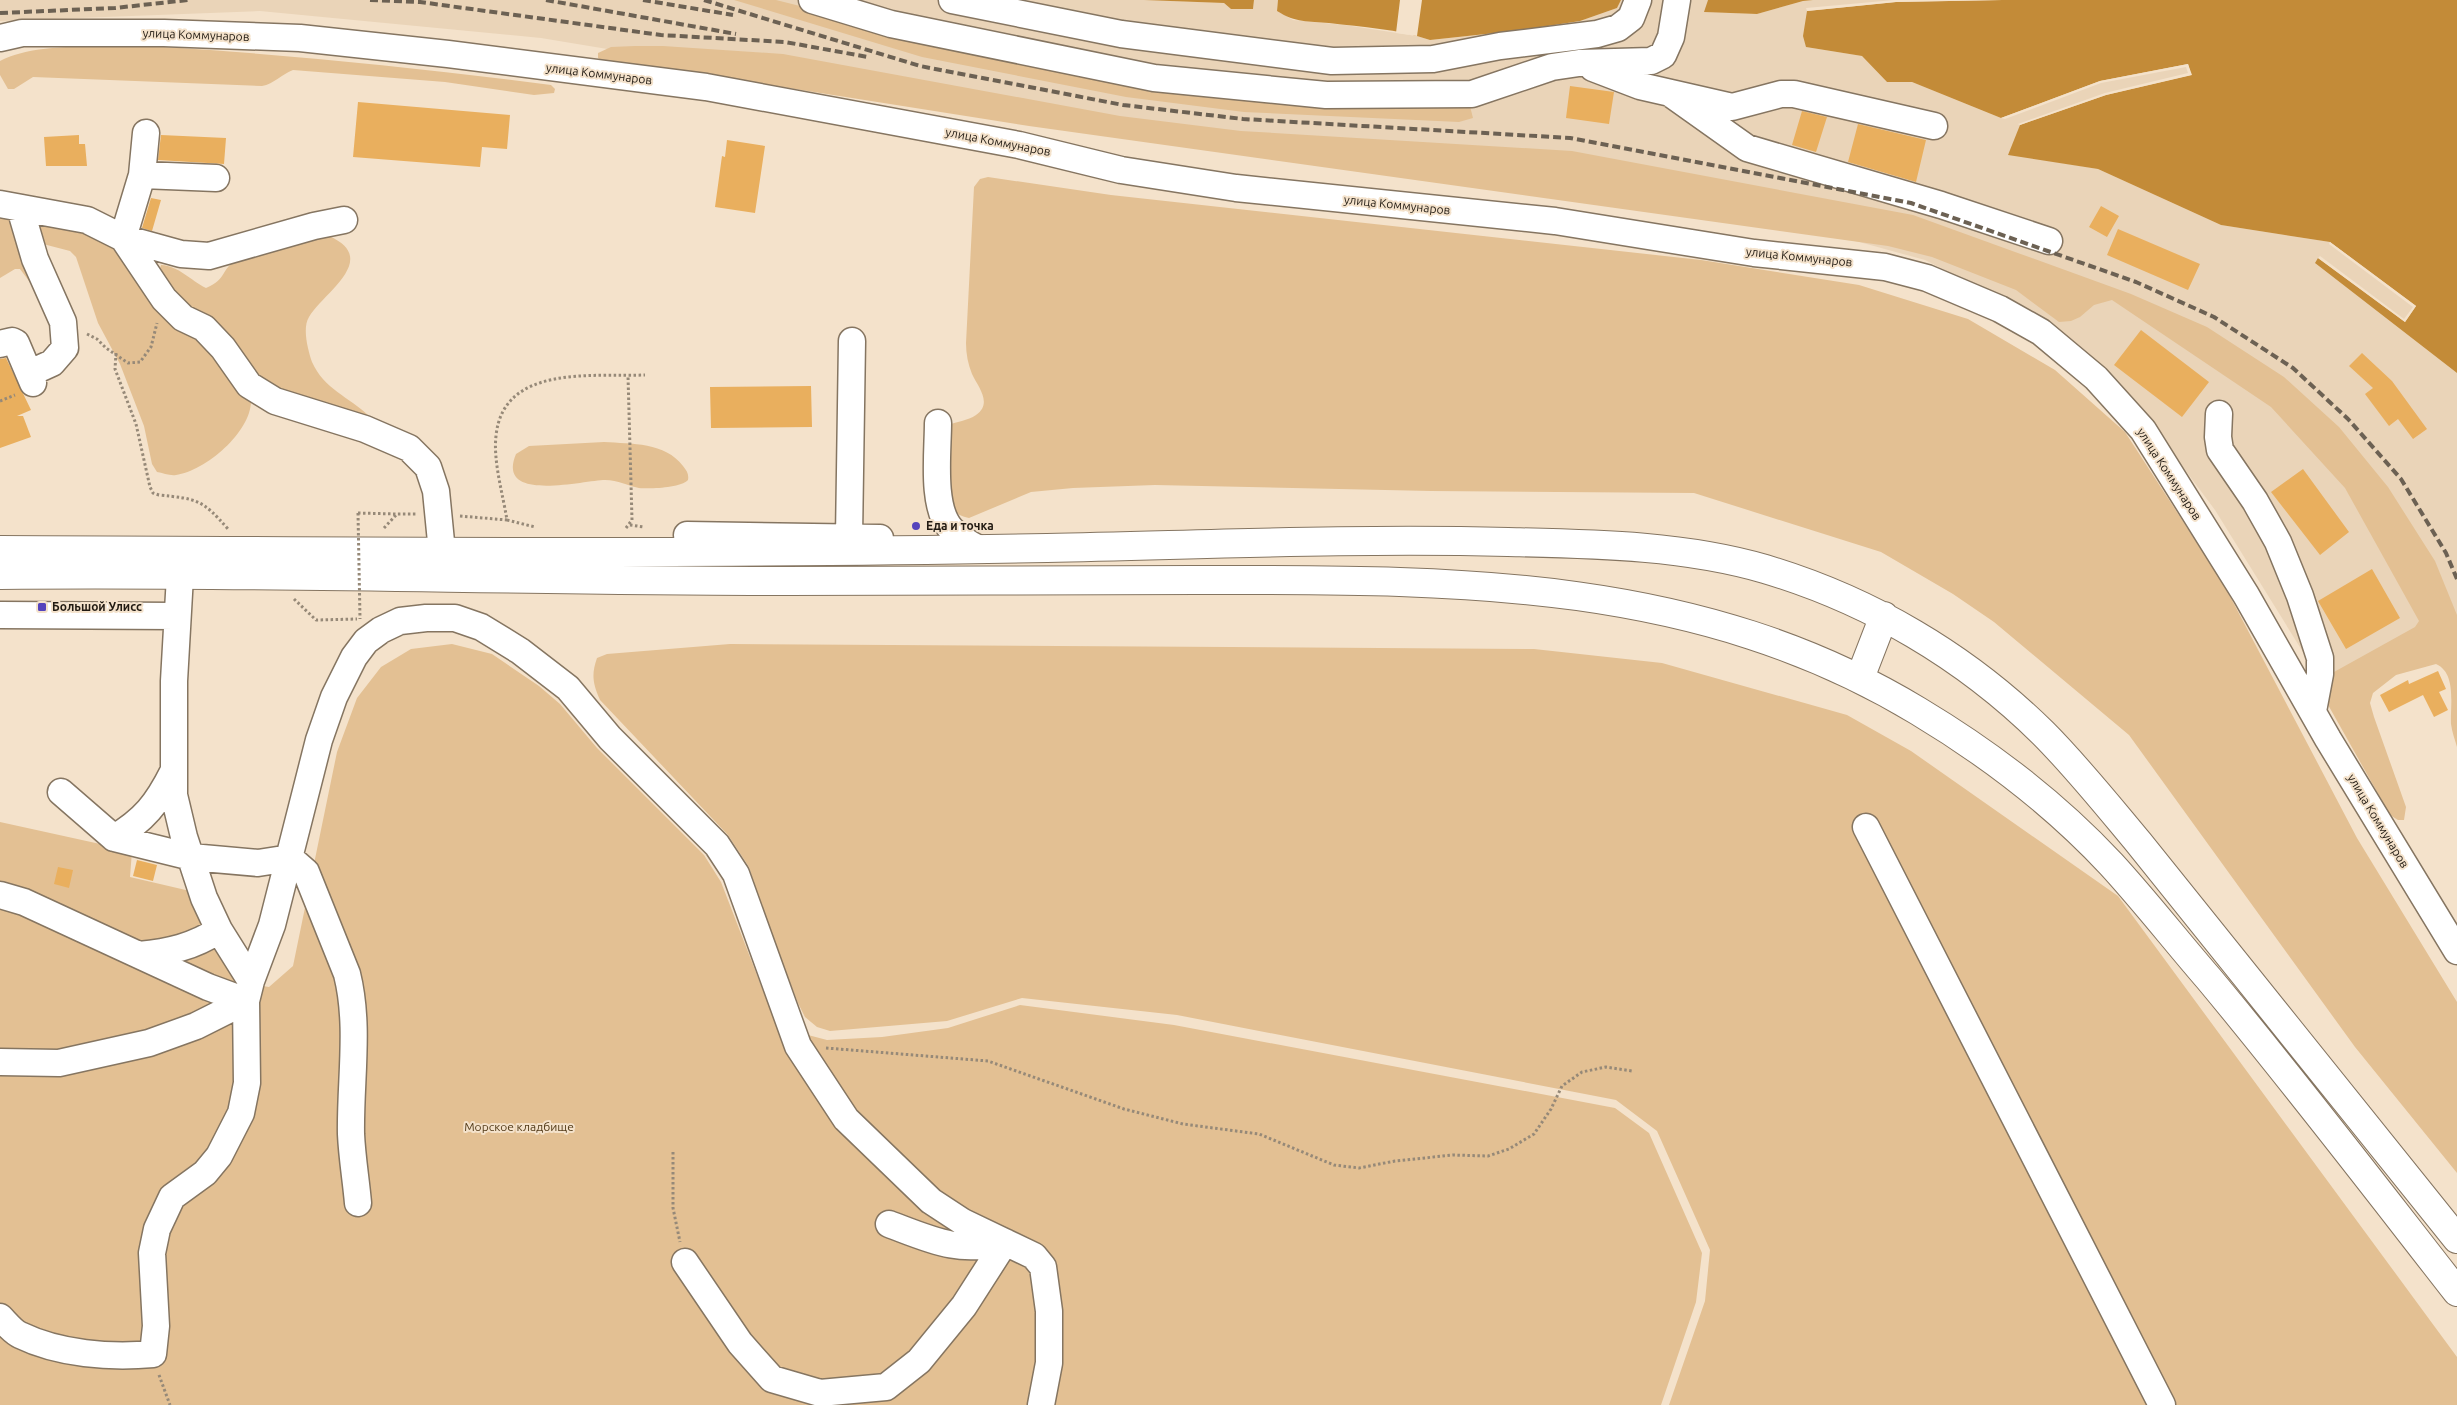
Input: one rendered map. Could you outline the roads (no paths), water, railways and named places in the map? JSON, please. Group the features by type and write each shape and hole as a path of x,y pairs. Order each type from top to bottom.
{"highway":[{"path":"0,550 773,554 970,544 1446,540 1558,543 1639,548 1706,556 1763,569 1817,587 1884,616 1954,658 1994,689 2056,747 2139,843 2457,1239"},
{"path":"0,575 764,581 1287,580 1445,582 1559,593 1633,604 1739,630 1860,678 1921,712 2016,777 2072,825 2113,866 2255,1035 2457,1292"},
{"path":"1860,678 1884,616"}],"street":[{"path":"952,0 1121,34 1332,61 1433,59 1500,46 1598,34 1618,28 1631,18 1638,0"},
{"path":"820,1 891,24 1154,78 1326,95 1472,94 1552,67 1579,63 1651,62 1663,55 1671,36 1677,0"},
{"name":"улица Коммунаров","path":"0,38 22,33 164,33 300,38 448,54 706,88 1019,145 1121,170 1236,188 1555,221 1754,252 1885,267 1927,278 2000,308 2041,332 2096,378 2143,430 2246,595 2313,711 2457,951"},
{"path":"1579,63 1640,86 1732,107 1780,94 1794,94 1934,126"},
{"path":"1671,94 1747,148 1941,205 2049,241"},
{"path":"123,238 142,175 146,133"},
{"path":"142,175 216,178"},
{"path":"10,206 87,220 123,238 181,254 208,256 314,226 344,220"},
{"path":"0,344 12,341 16,343 32,378 52,364 65,348 63,322 10,206"},
{"path":"123,238 164,299 183,318 204,328 223,348 249,385 275,401 365,429 409,448 428,467 436,491 442,552"},
{"path":"849,537 852,341"},
{"path":"2219,414 2218,438 2220,450 2254,501 2278,542 2300,596 2320,658 2320,674 2313,711"},
{"path":"938,423 940,508 944,519 970,544"},
{"path":"687,535 849,537 970,544"},
{"path":"180,576 176,616 174,796 204,898 248,991"},
{"path":"0,615 176,616"},
{"path":"0,1317 19,1335 62,1348 123,1357 153,1354 156,1326 152,1253 157,1229 172,1197 205,1174 218,1156 241,1113 247,1083 248,991 272,925 319,740 328,714 354,657 366,642 381,630 400,621 426,618 454,618 481,627 527,656 568,688 610,738 717,845 736,874 798,1046 846,1119 932,1201 963,1222 1034,1256 1043,1267 1049,1311 1049,1363 1041,1405"},
{"path":"114,838 145,816 160,799 173,772"},
{"path":"61,792 114,838 191,857 258,862 290,858 306,872 347,974 350,988 353,1035 352,1134 358,1203"},
{"path":"1866,827 2162,1405"},
{"path":"0,896 24,902 138,955 248,991"},
{"path":"138,955 172,952 194,945 219,930"},
{"path":"0,1062 59,1063 149,1043 196,1026 248,991"},
{"path":"889,1224 961,1247 980,1247 1005,1242"},
{"path":"866,1405 919,1361 964,1306 1005,1242"},
{"path":"685,1262 740,1343 772,1379 821,1399 886,1387"}],"railway":[{"path":"0,13 115,8 188,0"},
{"path":"370,0 420,2 661,35 785,42 868,57"},
{"path":"546,0 736,34"},
{"path":"643,0 733,15"},
{"path":"704,0 920,66 1123,105 1243,119 1570,138 1911,203 2136,282 2214,317 2293,368 2348,419 2401,479 2446,553 2457,579"}],"place":[{"name":"Еда и точка","path":"916,526"},
{"name":"Большой Улисс","path":"42,607"}],"park label":[{"name":"Морское кладбище","path":"519,1127"}]}
